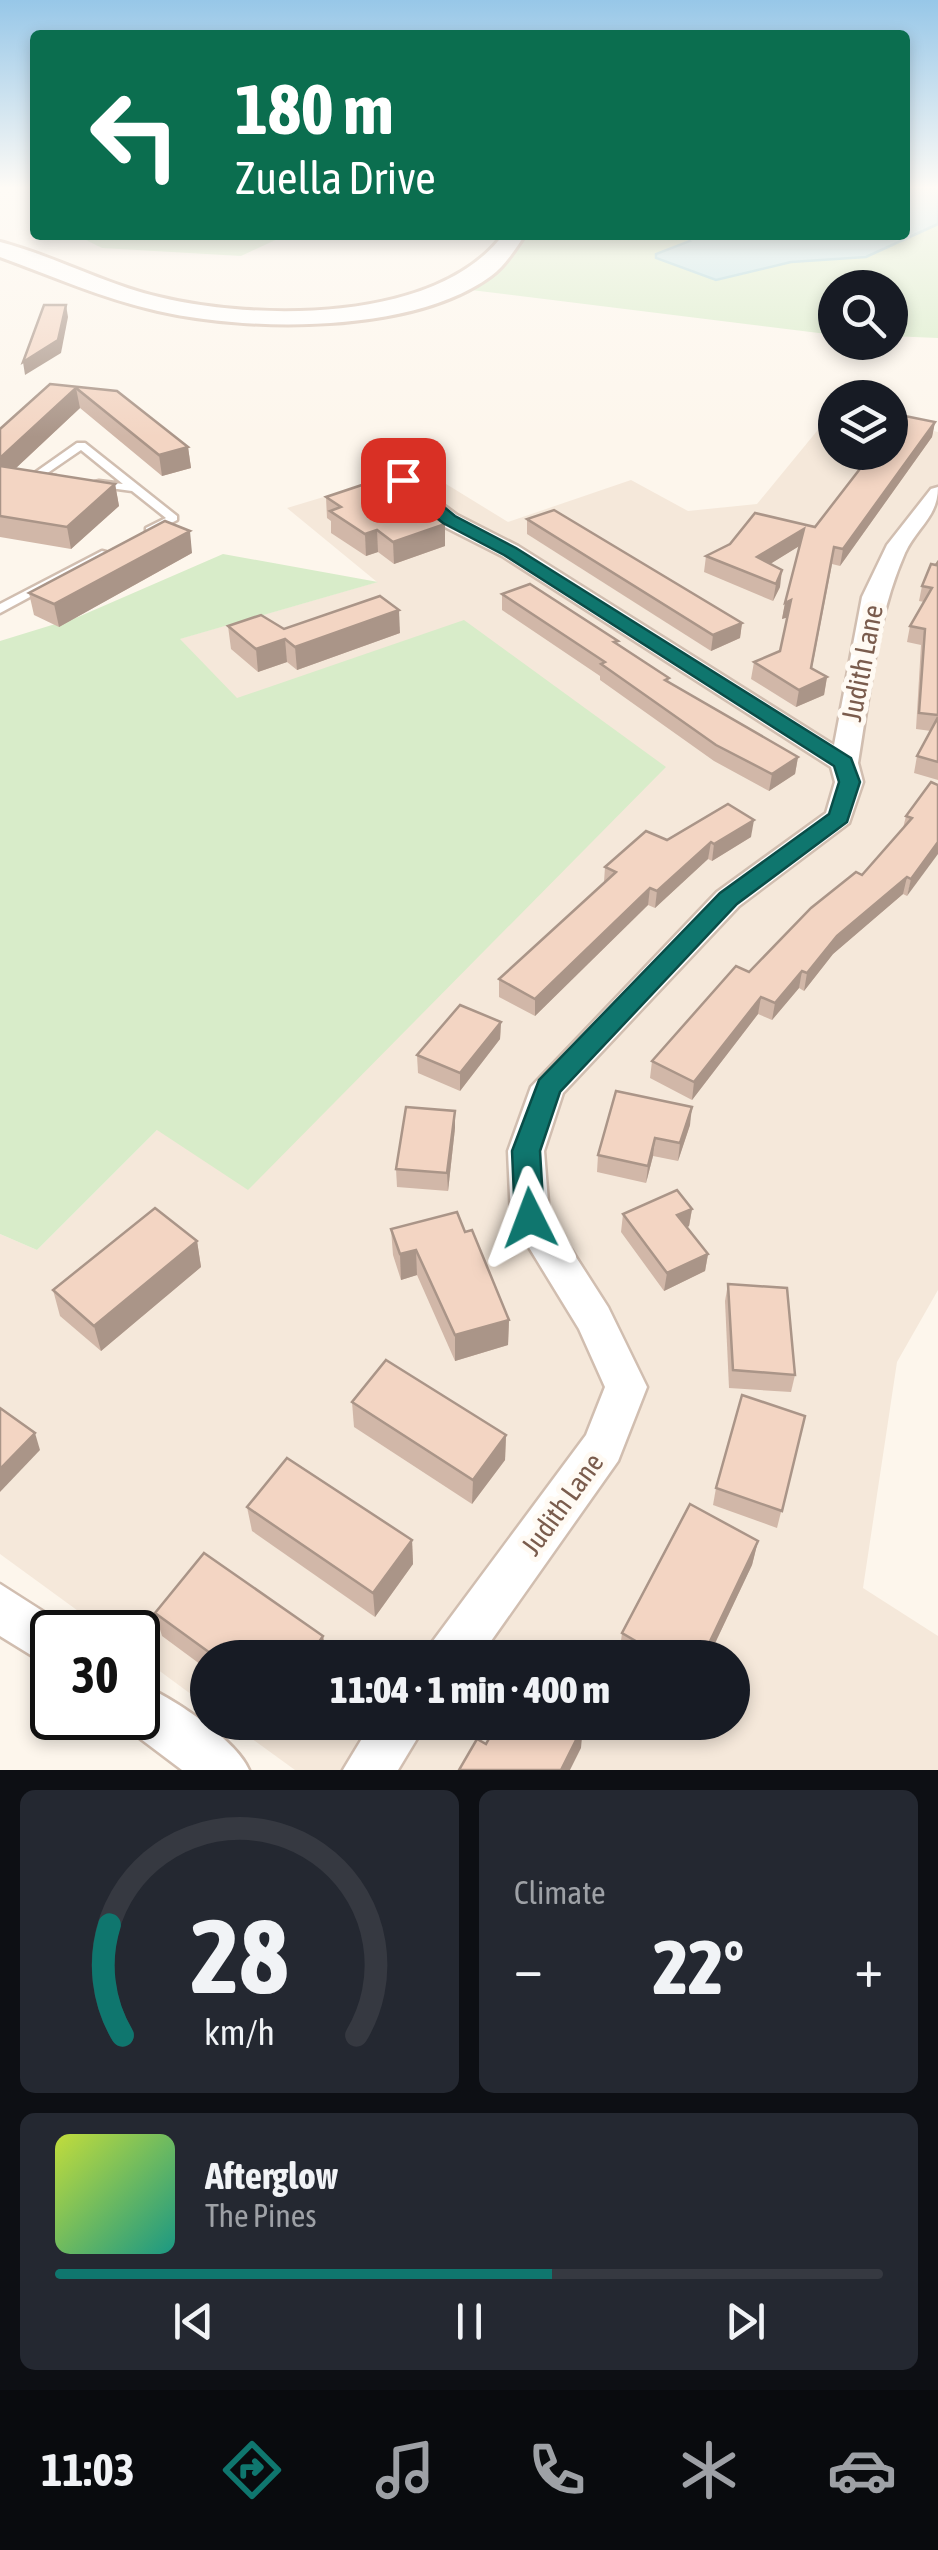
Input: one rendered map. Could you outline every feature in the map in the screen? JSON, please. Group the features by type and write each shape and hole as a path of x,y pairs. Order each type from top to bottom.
{"street":[{"path":"64,272 154,303 219,313 301,315 386,306 449,288 478,272"},
{"path":"403,480 449,520 510,551 844,763"},
{"name":"Judith Lane","path":"463,1640 603,1447 626,1386 594,1319 530,1218 526,1151 548,1087 728,898 839,817 849,782 844,763 874,597 898,545 938,493"},
{"path":"0,1607 30,1629"},
{"path":"160,1723 224,1770"},
{"path":"368,1770 390,1740"}],"lane":[{"path":"57,478 38,476 81,445 173,518 139,536"},
{"path":"76,481 135,488"},
{"path":"0,609 122,544"}],"shaded area":[{"path":"908,425 938,432 938,1290 897,1362 863,1588 938,1636 938,1770 295,1770 254,1740 750,1740 750,1640 190,1640 190,1693 160,1671 160,1610 77,1610 0,1554 0,1234 37,1250 157,1130 464,621 237,699 179,639 377,582 287,508 420,468 508,522 631,480 688,511 757,504 818,430 818,470 908,470"}],"green space":[{"path":"490,272 818,272 818,333 463,289"},
{"path":"908,272 938,272 938,338 908,337"},
{"path":"223,554 378,582 180,639 237,698 464,620 666,767 248,1190 157,1130 37,1250 0,1234 0,641 78,617"}],"water":[{"path":"693,272 751,272 716,280"}],"building":[{"path":"44,305 66,305 58,340 23,362"},
{"path":"50,384 117,391 188,447 159,455 76,388 0,458 0,429"},
{"path":"908,417 935,422 908,459"},
{"path":"0,466 115,484 67,527 0,516"},
{"path":"859,470 900,470 843,549 834,547 811,668 827,677 799,690 754,662 780,651 791,600 785,603 804,529 757,557 782,570 776,584 706,556 730,544 755,513 815,527"},
{"path":"377,480 445,524 393,542 377,530 365,534 330,511 341,507 326,497"},
{"path":"554,510 742,623 713,635 527,519"},
{"path":"165,521 190,531 54,604 29,593"},
{"path":"938,562 938,715 919,713 925,629 910,626 932,588 922,586 931,564"},
{"path":"530,584 618,641 614,642 669,678 665,680 798,757 772,774 716,745 601,664 605,662 502,594"},
{"path":"380,596 399,610 295,647 285,639 256,649 228,626 261,615 284,629"},
{"path":"938,717 938,762 917,756"},
{"path":"931,782 938,785 938,842 911,879 907,877 837,936 807,973 802,971 775,1003 761,997 694,1082 652,1061 736,966 749,972 811,908 856,872 862,875 912,818 906,816"},
{"path":"728,804 754,820 714,844 711,842 657,891 650,888 535,999 499,979 616,872 605,867 646,831 667,840"},
{"path":"460,1005 501,1022 460,1073 417,1055"},
{"path":"616,1091 692,1107 680,1143 655,1138 648,1166 598,1155"},
{"path":"406,1107 455,1111 447,1173 396,1169"},
{"path":"677,1190 692,1209 677,1215 708,1254 667,1273 623,1214"},
{"path":"155,1208 197,1241 94,1326 53,1290"},
{"path":"457,1212 465,1232 472,1230 509,1320 455,1335 416,1250 400,1254 391,1229"},
{"path":"728,1284 787,1288 795,1375 733,1370"},
{"path":"386,1360 506,1435 473,1480 352,1402"},
{"path":"742,1395 805,1416 782,1511 716,1488"},
{"path":"0,1408 35,1433 0,1469"},
{"path":"287,1458 412,1540 373,1593 247,1507"},
{"path":"690,1504 758,1541 711,1640 634,1640 622,1633"},
{"path":"204,1553 323,1636 320,1640 192,1640 160,1617 157,1610"},
{"path":"476,1740 486,1744 488,1740 576,1740 561,1770 459,1770"}],"route":[{"path":"403,480 426,504 449,520 510,551 844,763 849,782 839,817 728,898 548,1087 526,1151 530,1218"}]}
